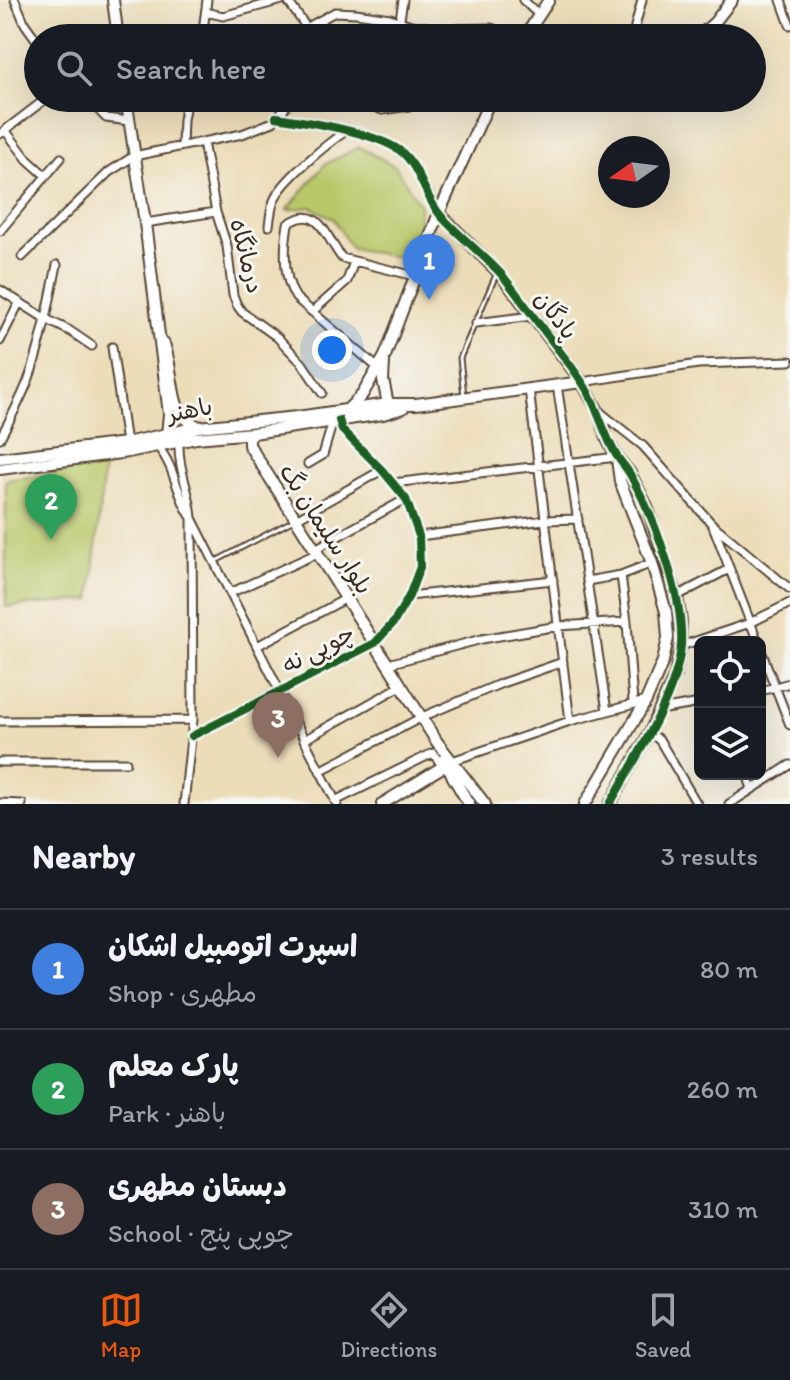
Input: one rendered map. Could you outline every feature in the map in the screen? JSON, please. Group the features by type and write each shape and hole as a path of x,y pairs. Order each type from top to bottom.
{"main road":[{"path":"113,0 116,24"},
{"path":"533,24 549,0"},
{"path":"713,24 732,0"},
{"path":"128,112 169,414 167,435"},
{"path":"347,410 362,395 385,356 439,213 485,112"},
{"name":"پادگان","path":"439,213 498,272 582,382 617,457"},
{"path":"158,328 168,355 180,413 198,427"},
{"path":"385,356 385,409"},
{"name":"باهنر","path":"0,469 158,447 196,438 336,421 416,404 582,382"},
{"name":"باهنر","path":"2,458 126,443 198,427 347,410 385,409"},
{"name":"بلوار سلیمان بگ","path":"253,433 249,445 422,717 447,764 485,804"},
{"path":"585,804 646,701 663,661 668,638 666,612 652,563 620,481 617,457"},
{"path":"610,804 660,710 675,675 681,646 677,596 647,506 630,473 617,457"},
{"path":"388,802 447,764 469,804"}],"street":[{"path":"15,0 25,24"},
{"path":"204,24 207,0"},
{"path":"206,12 223,16 260,3 285,0 303,24"},
{"path":"399,24 403,0"},
{"path":"523,0 539,15"},
{"path":"636,24 642,0"},
{"path":"781,0 790,25"},
{"path":"313,24 335,12 356,13 408,24"},
{"path":"29,112 3,132 46,176"},
{"path":"100,112 106,118 129,121"},
{"path":"182,146 184,112"},
{"path":"22,257 109,172 134,156 242,134 273,122 280,112"},
{"path":"276,117 346,131 401,151 439,213"},
{"path":"269,226 274,198 346,131"},
{"name":"درمانگاه","path":"203,142 237,305 277,337 302,363 322,393"},
{"path":"0,231 61,158"},
{"path":"145,223 216,212"},
{"path":"378,368 296,298 290,289 287,278 288,224 297,218 315,219 324,227 342,258 415,276"},
{"path":"312,312 347,281 354,262"},
{"path":"0,438 27,382 46,319 57,265"},
{"path":"0,290 92,346"},
{"path":"0,341 19,303"},
{"path":"476,323 532,316"},
{"path":"112,347 126,443"},
{"path":"582,382 698,364 790,361"},
{"path":"557,385 607,711"},
{"path":"529,389 570,721"},
{"path":"598,411 643,446 712,524 790,589"},
{"path":"308,464 323,455 336,421"},
{"path":"336,421 406,499 419,536 420,567 409,596 394,622 375,643"},
{"path":"179,442 179,461 192,518 193,720 184,804"},
{"path":"158,447 167,457 183,506 192,518 336,802 433,753 447,764 570,721 646,701"},
{"path":"393,483 617,457"},
{"path":"296,519 382,470"},
{"path":"230,593 317,551 406,499"},
{"path":"419,536 545,520 578,519"},
{"path":"712,524 755,636"},
{"path":"587,581 621,575 652,563"},
{"path":"677,596 729,569"},
{"path":"621,575 633,703"},
{"path":"409,596 553,580"},
{"path":"257,646 347,598"},
{"path":"681,646 750,623 790,603"},
{"path":"388,664 482,639 558,626 627,622"},
{"name":"چوپی نه","path":"192,736 375,643"},
{"path":"320,771 422,717 502,683 563,662"},
{"path":"766,664 790,725"},
{"path":"766,689 790,683"},
{"path":"304,740 401,686"},
{"path":"660,710 694,704"},
{"path":"0,721 193,720"},
{"path":"650,732 660,741 697,804"},
{"path":"0,762 126,762"},
{"path":"729,804 790,765"},
{"path":"749,780 752,789"},
{"path":"0,803 22,804"}],"lane":[{"path":"465,398 460,358 498,272"},
{"path":"214,562 296,519"}],"green space":[{"path":"359,147 395,166 420,205 419,235 405,259 351,248 333,218 311,207 287,210 325,164"},
{"path":"104,466 91,600 6,607 6,480"}],"cycle path":[{"path":"276,117 357,133 388,144 406,156 441,216 502,275 577,375 592,399 615,453 641,495 673,582 681,645 664,705 610,804"},
{"path":"192,736 375,643 394,622 409,596 420,567 419,536 406,499 342,430 339,420"}],"place":[{"name":"اسپرت اتومبیل اشکان","path":"429,300"},
{"name":"پارک معلم","path":"51,540"},
{"name":"دبستان مطهری","path":"278,758"}]}
